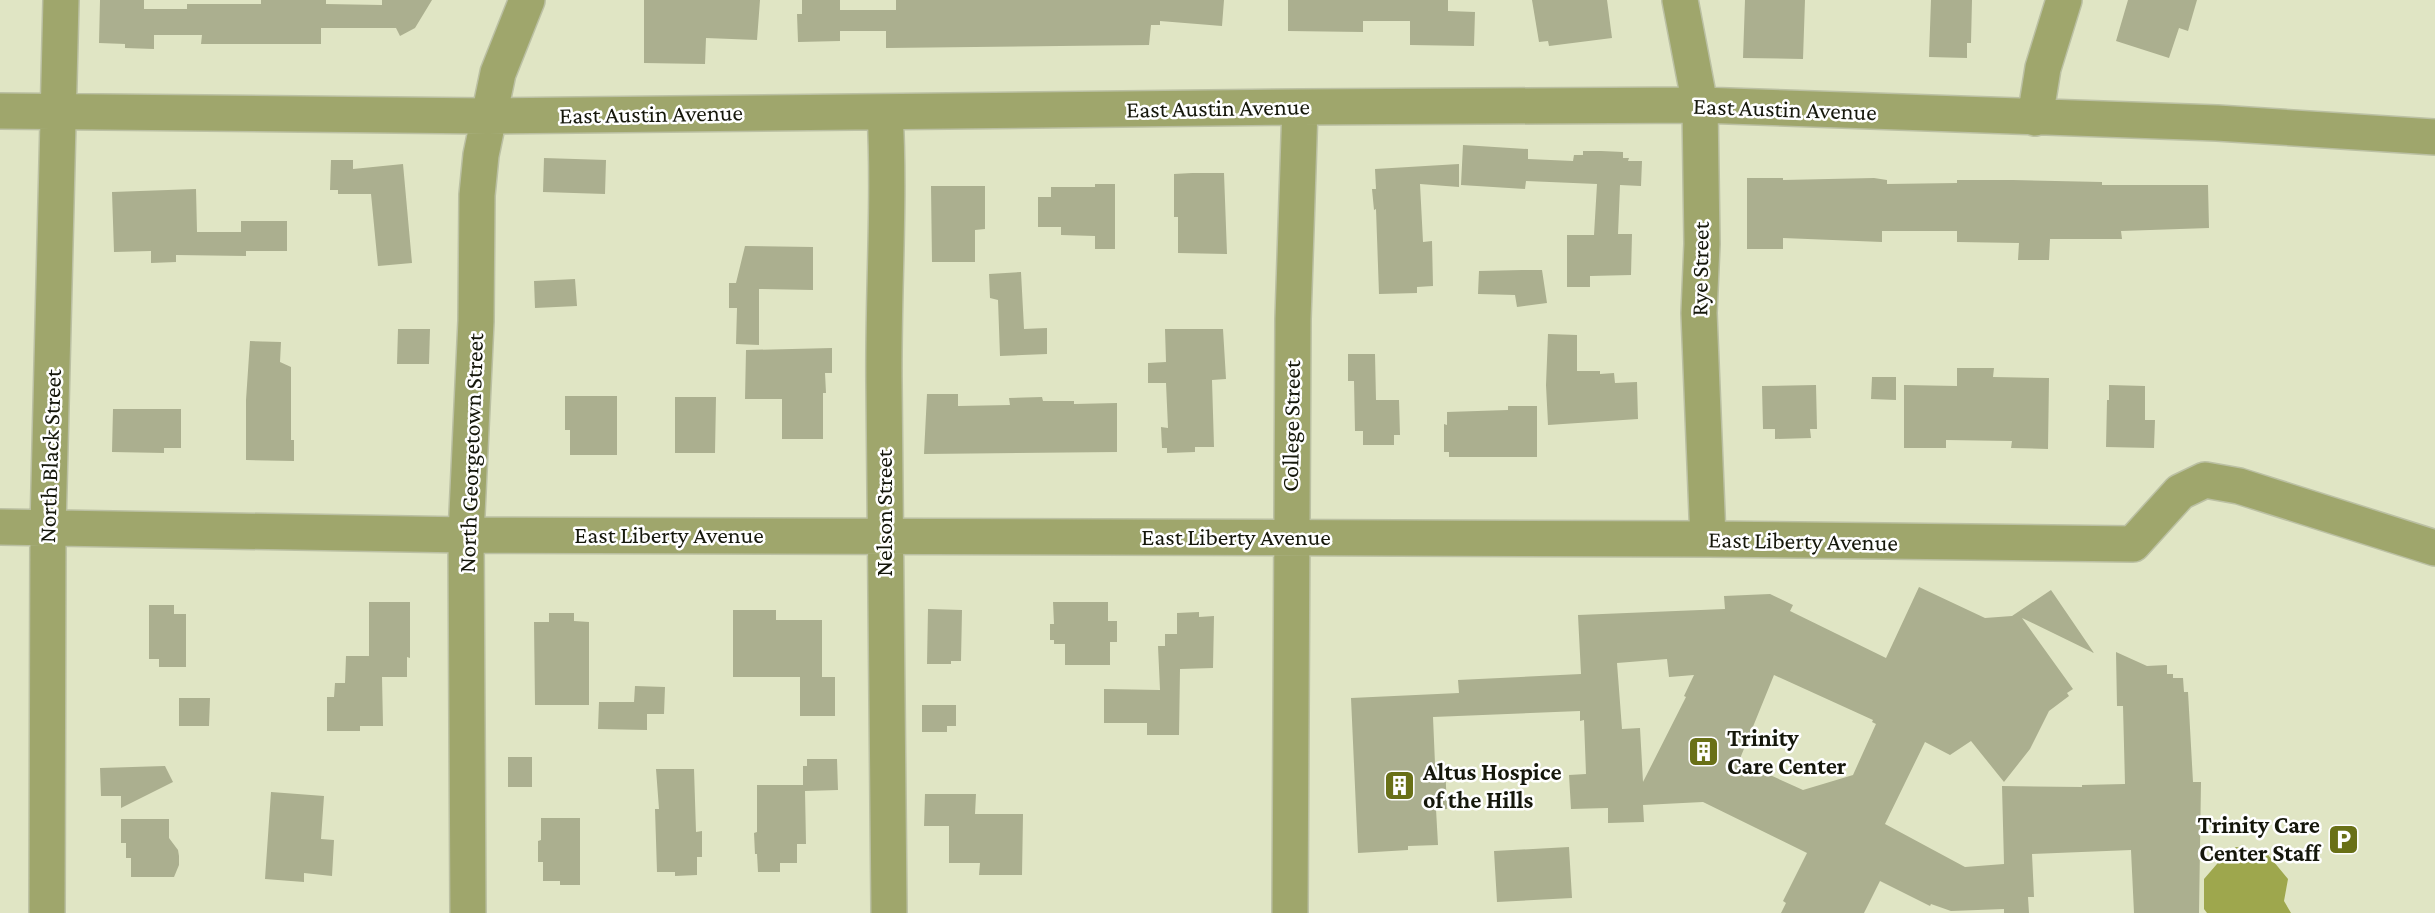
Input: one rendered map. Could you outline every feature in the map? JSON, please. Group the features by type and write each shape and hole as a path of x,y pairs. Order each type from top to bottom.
{"street":[{"name":"North Black Street","path":"47,913 48,528 61,0"},
{"name":"North Georgetown Street","path":"468,913 466,535 476,321 477,195 481,155 498,72 527,0"},
{"name":"Rye Street","path":"1680,0 1700,105 1702,244 1699,313 1708,540"},
{"path":"2035,118 2043,68 2064,0"},
{"name":"East Austin Avenue","path":"0,111 488,116 1700,105 2217,123 2435,137"},
{"name":"College Street","path":"1290,913 1290,538 1300,107"},
{"name":"Nelson Street","path":"885,112 884,536 890,913"},
{"name":"East Liberty Avenue","path":"0,527 466,535 2133,544 2180,492 2204,480 2239,486 2435,548"}],"green space":[{"path":"2236,847 2264,850 2288,879 2284,901 2291,913 2207,913 2204,909 2204,879 2223,857"}],"building":[{"path":"100,0 144,0 144,9 187,9 187,4 261,4 261,0 326,0 326,4 382,5 382,0 432,0 415,28 400,36 396,28 321,28 321,44 201,44 202,35 154,35 154,49 125,48 125,44 99,43"},
{"path":"644,0 760,0 757,40 706,38 705,64 644,63"},
{"path":"802,0 840,0 840,10 896,10 896,0 1224,0 1222,26 1160,21 1160,25 1151,25 1149,45 886,48 886,31 840,31 840,41 798,42 797,14 802,14"},
{"path":"1288,0 1448,0 1448,11 1475,12 1474,46 1410,45 1410,21 1363,21 1363,32 1288,31"},
{"path":"1532,0 1607,0 1612,38 1549,46 1548,41 1539,42"},
{"path":"1745,0 1805,0 1803,59 1743,58"},
{"path":"1931,0 1972,0 1971,43 1967,43 1967,58 1929,57"},
{"path":"2128,0 2197,0 2188,31 2179,28 2169,58 2116,41"},
{"path":"1463,145 1528,149 1528,159 1573,161 1574,155 1583,155 1583,151 1601,151 1623,152 1623,158 1629,158 1628,161 1642,161 1641,186 1620,185 1618,234 1632,234 1631,275 1590,276 1590,287 1567,287 1567,235 1594,235 1597,184 1526,181 1525,189 1461,185"},
{"path":"544,158 606,160 605,194 543,192"},
{"path":"331,160 353,160 353,169 403,164 412,263 378,266 371,194 338,194 338,190 330,190"},
{"path":"1459,164 1459,187 1420,184 1423,242 1432,241 1433,286 1417,287 1417,293 1379,294 1376,209 1374,210 1372,189 1376,189 1375,169"},
{"path":"1224,173 1227,254 1178,253 1178,217 1174,217 1174,174"},
{"path":"1747,178 1874,178 1887,180 1887,184 2013,180 2102,182 2102,185 2208,185 2209,228 2121,231 2122,239 2050,239 2049,260 2018,260 2019,243 1957,242 1957,231 1882,231 1882,242 1783,238 1783,249 1747,249"},
{"path":"1095,184 1115,184 1115,249 1095,249 1095,236 1061,235 1061,227 1038,227 1038,197 1051,197 1051,187 1095,187"},
{"path":"931,186 985,186 985,229 975,230 975,262 932,262"},
{"path":"196,189 197,232 241,232 241,221 287,221 287,251 246,251 246,256 176,255 176,262 151,263 151,251 114,252 112,192"},
{"path":"745,246 813,247 813,290 759,289 759,345 736,344 737,308 729,308 729,283 736,283"},
{"path":"1542,270 1547,303 1517,307 1515,295 1478,294 1479,271"},
{"path":"1021,272 1024,329 1047,328 1047,354 1000,356 998,300 990,298 989,274"},
{"path":"575,279 577,306 535,308 534,281"},
{"path":"398,329 430,329 429,364 397,364"},
{"path":"1165,329 1223,329 1226,379 1212,380 1214,447 1195,447 1195,452 1167,453 1167,448 1162,448 1161,427 1168,428 1166,383 1148,383 1148,363 1166,362"},
{"path":"1548,334 1577,335 1577,371 1614,373 1615,383 1637,382 1638,419 1548,425"},
{"path":"250,341 281,342 280,362 291,367 291,440 294,440 294,461 246,460"},
{"path":"832,348 832,373 825,373 826,393 823,393 823,439 782,439 782,399 745,399 746,350"},
{"path":"1348,354 1375,354 1376,400 1399,400 1400,435 1394,435 1394,445 1363,445 1363,431 1355,431 1354,381 1348,381"},
{"path":"1957,368 1994,368 1993,377 2049,378 2048,449 2011,448 2012,441 1946,440 1946,448 1904,448 1904,385 1957,386"},
{"path":"1872,377 1896,377 1896,400 1871,399"},
{"path":"1816,385 1817,429 1810,429 1811,438 1775,439 1775,429 1763,429 1762,386"},
{"path":"2109,385 2145,386 2145,420 2155,420 2154,448 2106,447"},
{"path":"927,394 958,394 958,406 1010,405 1009,398 1042,397 1043,401 1074,401 1074,404 1117,403 1117,452 924,454"},
{"path":"565,396 617,396 617,455 570,455 570,430 565,430"},
{"path":"675,397 716,397 715,453 675,453"},
{"path":"1508,406 1537,406 1537,457 1449,457 1449,452 1444,452 1447,412 1508,410"},
{"path":"113,409 181,409 181,448 164,448 164,453 112,452"},
{"name":"Trinity Care Center","path":"1919,587 1985,618 2012,616 2051,590 2094,653 2022,618 2073,689 2067,693 2069,696 2049,711 2030,749 2004,782 1971,741 1950,755 1925,742 1885,824 1965,867 2004,864 2002,786 2082,787 2125,784 2123,706 2117,706 2116,652 2147,666 2167,665 2167,674 2173,674 2173,678 2183,678 2184,692 2188,692 2193,782 2201,782 2199,913 2134,913 2131,850 2032,854 2034,897 2028,897 2029,913 2004,913 2004,909 1951,911 1931,904 1930,906 1880,881 1864,913 1781,913 1786,903 1783,901 1807,853 1703,802 1643,805 1644,822 1608,823 1608,808 1571,809 1569,775 1586,774 1584,720 1580,721 1580,711 1433,717 1435,764 1445,763 1447,809 1436,809 1438,845 1358,853 1351,698 1459,693 1458,680 1581,674 1578,615 1725,609 1724,596 1770,594 1793,605 1790,611 1886,658","holes":["1667,659 1669,677 1694,675 1684,696 1686,697 1643,782 1640,728 1622,729 1617,663","1774,675 1873,720 1876,724 1853,775 1803,790 1739,761"]},
{"path":"369,602 410,602 410,658 407,657 407,677 382,677 383,726 360,726 360,731 327,731 327,697 334,697 335,683 345,683 346,656 369,656"},
{"path":"1053,602 1108,602 1108,621 1117,621 1117,642 1110,642 1110,665 1065,665 1065,644 1054,644 1054,640 1050,640 1050,624 1054,624"},
{"path":"149,605 174,605 174,614 186,614 186,667 159,667 159,659 149,659"},
{"path":"928,609 962,610 961,661 951,661 951,664 927,664"},
{"path":"733,610 776,610 776,620 822,620 822,677 835,677 835,716 800,716 800,677 733,677"},
{"path":"1199,612 1199,617 1214,616 1213,668 1180,669 1179,735 1147,735 1147,723 1104,723 1104,689 1160,690 1158,646 1165,646 1165,634 1177,634 1177,613"},
{"path":"549,613 574,613 574,621 589,622 589,705 535,705 534,622 549,622"},
{"path":"635,686 665,687 664,714 647,714 647,730 598,729 599,702 634,702"},
{"path":"179,698 210,698 209,726 179,726"},
{"path":"922,705 956,705 956,726 947,726 947,732 922,732"},
{"path":"508,757 532,757 532,787 508,787"},
{"path":"807,759 837,759 838,790 805,791 806,844 797,844 797,863 780,863 780,872 758,872 754,833 757,832 757,785 803,785 803,766 807,766"},
{"path":"165,766 173,782 121,808 121,796 101,796 100,768"},
{"path":"656,769 694,769 696,832 702,831 702,857 697,857 697,875 675,876 675,872 657,872 655,809 659,809"},
{"path":"271,792 324,796 321,839 334,840 332,876 304,873 304,882 265,879"},
{"path":"925,794 976,794 975,814 1023,814 1022,875 979,875 980,863 949,863 949,826 924,826"},
{"path":"541,818 580,818 580,885 560,885 560,881 543,881 543,862 538,862"},
{"path":"121,819 169,819 169,838 179,856 174,877 131,877 131,858 126,858 126,843 121,843"},
{"path":"1569,847 1572,898 1497,902 1494,851"}],"place":[{"name":"Trinity Care Center","path":"1704,752"},
{"name":"Altus Hospice of the Hills","path":"1400,786"},
{"name":"Trinity Care Center Staff","path":"2343,839"}]}
